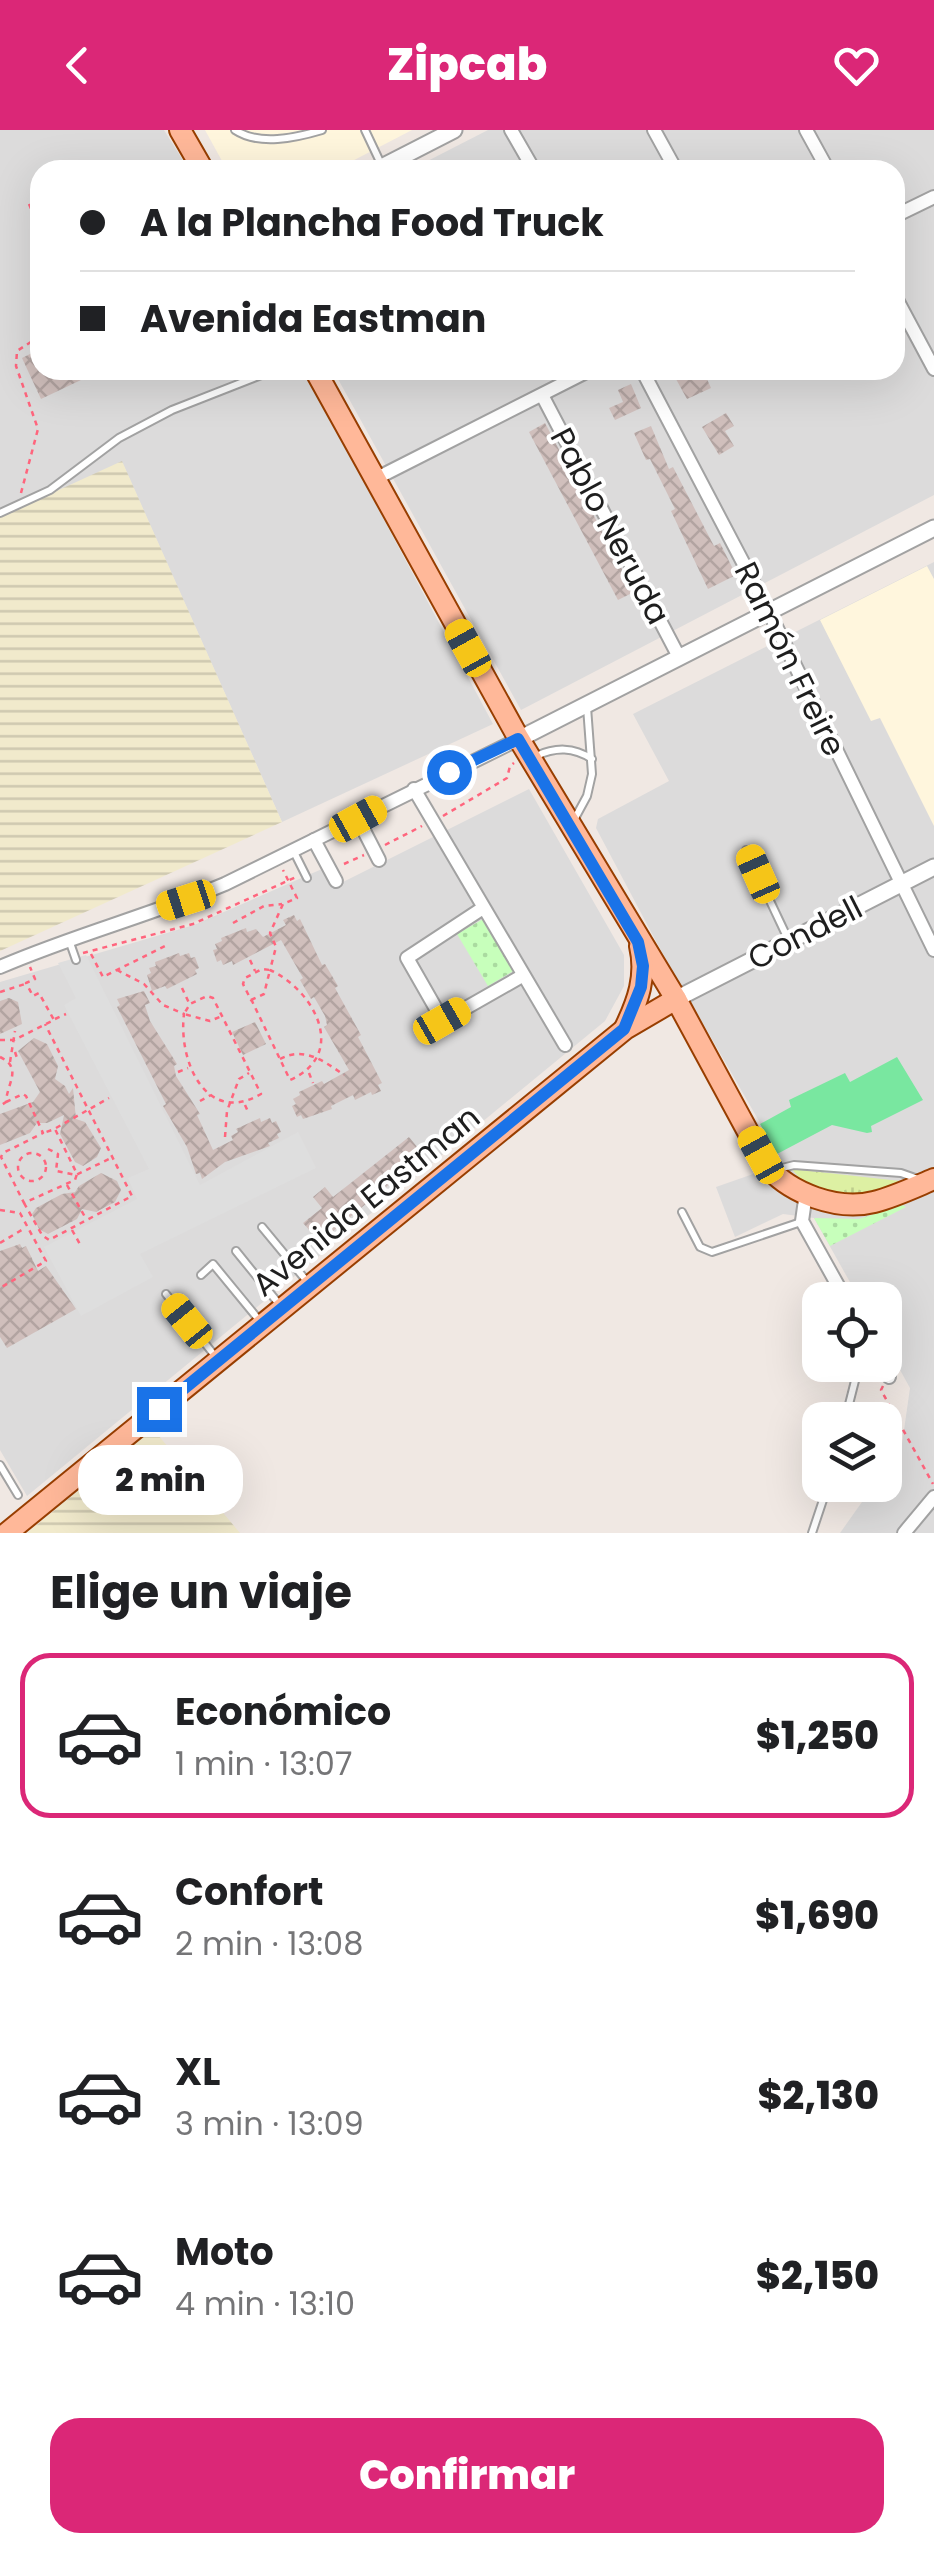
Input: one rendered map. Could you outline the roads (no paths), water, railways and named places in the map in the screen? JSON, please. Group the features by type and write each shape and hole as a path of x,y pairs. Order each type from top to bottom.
{"main road":[{"path":"180,130 197,160"},
{"path":"321,380 518,739 676,1000 773,1173 806,1193 836,1202 875,1202 931,1180"},
{"path":"624,1029 637,1003 642,978 642,954 634,930"},
{"name":"Avenida Eastman","path":"7,1533 624,1029 676,1000"}],"street":[{"path":"396,160 454,130"},
{"path":"511,130 528,160"},
{"path":"654,130 670,160"},
{"path":"806,130 822,160"},
{"path":"905,211 934,196"},
{"path":"905,315 934,369"},
{"path":"375,478 570,380"},
{"name":"Ramón Freire","path":"647,380 769,612 934,950"},
{"name":"Pablo Neruda","path":"542,394 679,658"},
{"path":"0,968 32,960 68,939 186,900 294,851 934,528"},
{"path":"414,789 565,1045"},
{"path":"358,819 379,860"},
{"path":"314,840 336,881"},
{"name":"Condell","path":"676,1000 934,868"},
{"path":"483,908 407,958 442,1021 522,976"},
{"path":"806,1193 802,1221 836,1282"},
{"path":"904,1533 934,1496"}],"lane":[{"path":"235,130 244,136 278,139 322,130"},
{"path":"364,130 377,160"},
{"path":"0,514 50,490 119,438 172,410 248,380"},
{"path":"571,825 587,796 592,759 586,722 588,704"},
{"path":"530,759 559,749 576,751 592,759"},
{"path":"746,850 789,942"},
{"path":"294,851 306,875"},
{"path":"68,939 75,958"},
{"path":"773,1173 794,1165 902,1173 931,1180"},
{"path":"682,1212 700,1247 712,1252 802,1221"},
{"path":"262,1226 310,1286"},
{"path":"236,1251 282,1308"},
{"path":"200,1275 214,1264 263,1324"},
{"path":"166,1294 219,1360"},
{"path":"0,1464 18,1495"},
{"path":"812,1533 822,1502"}]}
